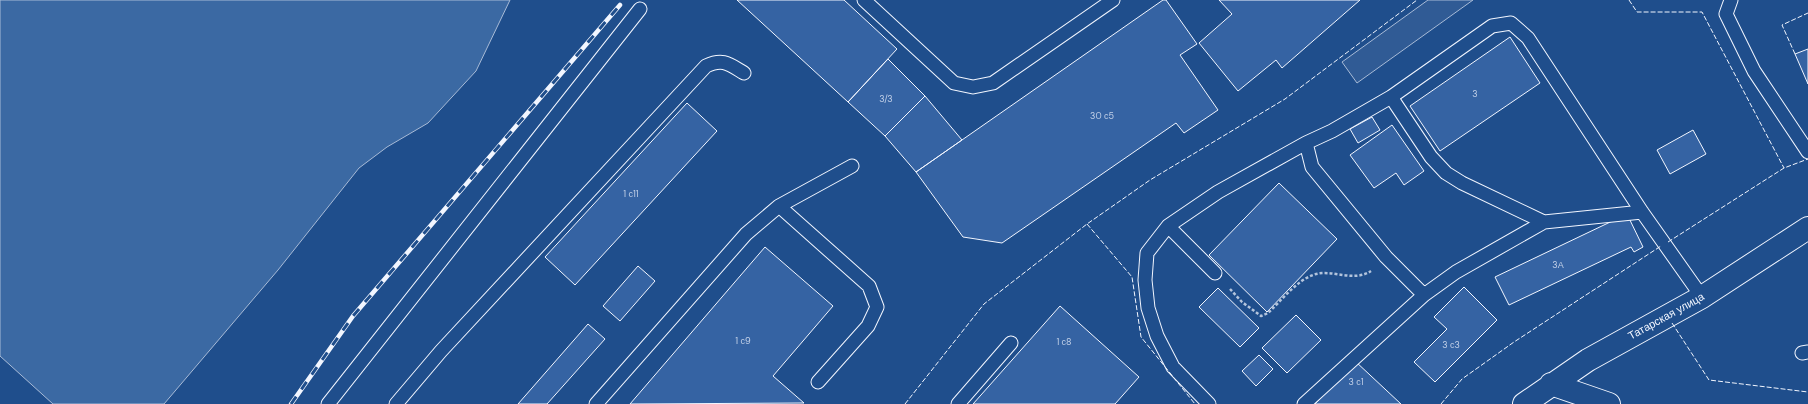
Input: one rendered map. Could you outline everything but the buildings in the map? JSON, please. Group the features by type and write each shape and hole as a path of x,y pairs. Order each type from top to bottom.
{"street":[{"name":"Татарская улица","path":"1524,404 1588,360 1702,296 1808,228"},
{"path":"1551,384 1609,404"}],"lane":[{"path":"864,0 954,83 973,87 993,83 1113,0"},
{"path":"1731,0 1726,14 1750,64 1808,152"},
{"path":"328,404 640,9"},
{"path":"1209,404 1173,367 1157,336 1148,308 1145,280 1147,254 1168,226 1218,192 1306,143 1332,131 1391,97 1492,26 1511,23 1528,38 1642,212 1702,296"},
{"path":"396,404 441,351 706,66 716,61 729,63 744,73"},
{"path":"1391,97 1431,157 1446,173 1462,183 1544,222"},
{"path":"1306,143 1312,167 1386,258 1424,295"},
{"path":"596,404 746,234 779,206 852,166"},
{"path":"779,206 869,286 877,307 868,326 818,382"},
{"path":"1304,404 1424,295 1456,272 1544,222 1642,212"},
{"path":"1168,226 1215,273"},
{"path":"958,404 1011,343"}],"path":[{"path":"1215,273 1242,302 1261,316 1268,313 1305,279 1314,274 1328,273 1351,276 1369,273 1386,258"}],"shaded area":[{"path":"0,0 510,0 476,71 428,123 387,147 359,168 278,270 164,404 53,404 0,356"},
{"path":"1428,0 1473,0 1357,83 1342,62"}],"railway":[{"path":"291,404 353,316 620,5"}],"fence":[{"path":"905,404 984,304 1087,224 1150,180 1285,99 1417,0"},
{"path":"1629,0 1637,12 1702,12 1784,168"},
{"path":"1795,54 1782,25 1808,13"},
{"path":"1668,242 1784,168 1808,159"},
{"path":"1087,224 1132,277 1141,337 1195,404"},
{"path":"1441,404 1462,379 1514,342 1661,246"},
{"path":"1672,323 1709,380 1808,392"}]}
